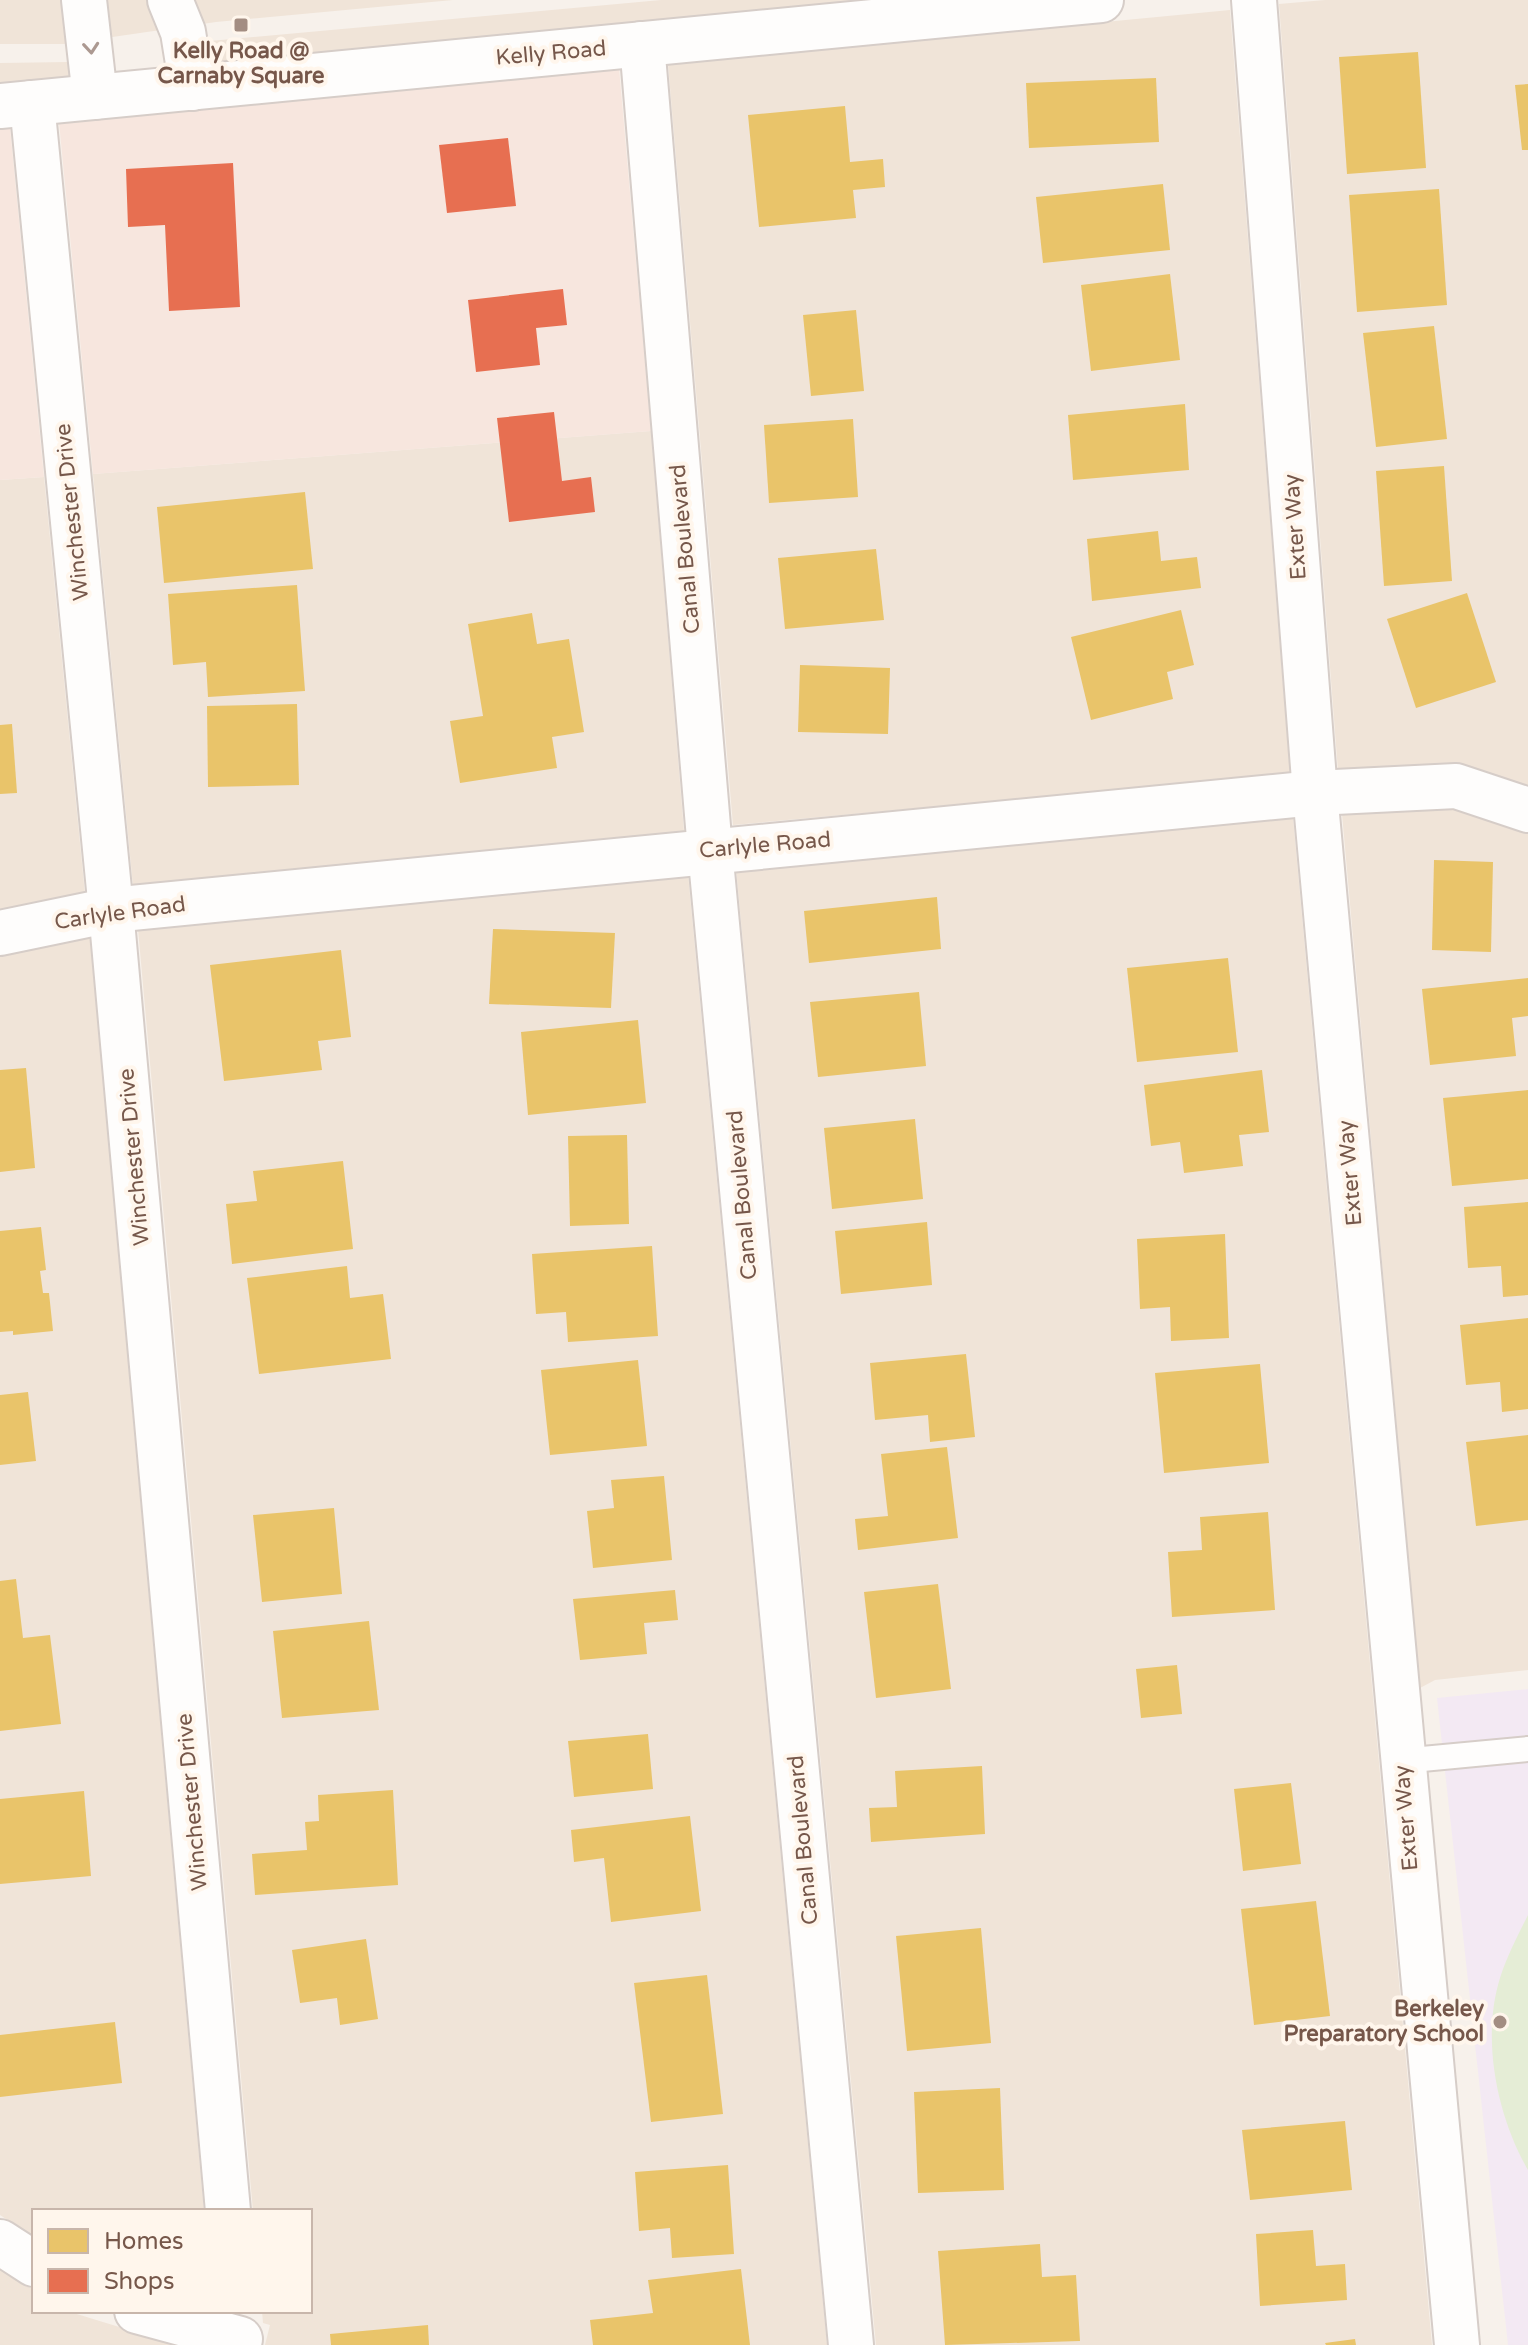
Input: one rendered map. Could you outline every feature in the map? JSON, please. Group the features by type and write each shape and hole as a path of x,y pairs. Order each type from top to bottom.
{"street":[{"path":"84,0 95,97"},
{"path":"170,0 183,32 192,88"},
{"name":"Kelly Road","path":"16,105 1101,0"},
{"name":"Exter Way","path":"1254,0 1315,793 1401,1761 1457,2345"},
{"name":"Canal Boulevard","path":"642,44 710,850 851,2345"},
{"name":"Winchester Drive","path":"16,105 111,910 228,2209"},
{"name":"Carlyle Road","path":"0,933 111,910 1315,793 1456,786 1528,810"},
{"path":"0,2242 32,2263"},
{"path":"147,2313 239,2332"}],"lane":[{"path":"1401,1761 1528,1749"}],"shaded area":[{"path":"0,0 453,0 216,22 64,44 0,44"},
{"path":"661,0 876,0 213,64 210,41"},
{"path":"1325,0 1528,0 1528,787 1456,764 1338,771 1279,4"},
{"path":"1230,10 1290,774 733,825 668,64"},
{"path":"68,62 69,78 0,84 0,63"},
{"path":"619,68 651,431 93,474 59,122"},
{"path":"10,127 44,477 0,480 0,128"},
{"path":"651,431 684,831 133,886 93,474"},
{"path":"44,477 85,894 0,911 0,480"},
{"path":"1453,808 1528,834 1528,1670 1435,1680 1420,1688 1342,814"},
{"path":"1293,817 1432,2345 876,2345 736,869"},
{"path":"688,874 827,2345 265,2345 270,2325 263,2323 262,2313 312,2313 312,2209 253,2209 138,929"},
{"path":"90,937 204,2209 32,2209 32,2236 0,2215 0,955"},
{"name":"Berkeley Preparatory School","path":"1528,1689 1528,2345 1508,2345 1437,1698"},
{"path":"0,2269 32,2289 32,2313 74,2313 178,2345 0,2345"}],"green space":[{"path":"1528,1915 1528,2170 1517,2149 1501,2102 1495,2077 1492,2026 1500,1978"}],"building: Homes":[{"path":"1418,52 1426,168 1347,174 1339,57"},
{"path":"1156,78 1159,142 1029,148 1026,83"},
{"path":"1528,84 1528,150 1522,150 1515,85"},
{"path":"845,106 850,162 883,159 885,187 853,190 856,218 759,227 748,115"},
{"path":"1163,184 1170,250 1043,263 1036,197"},
{"path":"1439,189 1447,305 1357,312 1349,195"},
{"path":"1170,274 1180,360 1091,371 1081,285"},
{"path":"856,310 864,391 811,396 803,315"},
{"path":"1434,326 1447,439 1376,447 1363,333"},
{"path":"1185,404 1189,470 1073,480 1068,415"},
{"path":"853,419 858,497 769,503 764,425"},
{"path":"1444,466 1452,581 1384,586 1376,471"},
{"path":"305,492 313,569 164,583 157,507"},
{"path":"1158,531 1161,561 1197,557 1201,588 1092,601 1087,539"},
{"path":"876,549 884,620 785,629 778,558"},
{"path":"297,585 305,691 208,697 206,662 173,665 168,594"},
{"path":"1467,593 1496,682 1416,708 1387,619"},
{"path":"1181,610 1194,665 1167,672 1173,699 1091,720 1071,637"},
{"path":"532,613 537,644 569,639 584,732 552,737 557,768 460,783 450,721 483,716 468,624"},
{"path":"800,665 890,668 888,734 798,732"},
{"path":"297,704 299,785 208,787 207,706"},
{"path":"12,724 17,793 0,794 0,725"},
{"path":"1434,860 1493,862 1491,952 1432,950"},
{"path":"937,897 941,949 809,963 804,911"},
{"path":"493,929 615,933 611,1008 489,1004"},
{"path":"341,950 351,1037 318,1041 322,1070 224,1081 210,965"},
{"path":"1228,958 1238,1052 1137,1062 1127,968"},
{"path":"1528,978 1528,1016 1512,1018 1516,1056 1430,1065 1422,989"},
{"path":"919,992 926,1066 818,1077 810,1002"},
{"path":"638,1020 646,1103 528,1115 521,1032"},
{"path":"26,1068 35,1168 0,1172 0,1070"},
{"path":"1262,1070 1269,1132 1239,1135 1243,1166 1184,1173 1180,1142 1151,1146 1144,1085"},
{"path":"1528,1090 1528,1179 1452,1186 1443,1098"},
{"path":"915,1119 923,1199 832,1209 824,1128"},
{"path":"627,1135 629,1224 570,1226 568,1136"},
{"path":"343,1161 353,1249 232,1264 226,1204 257,1201 253,1171"},
{"path":"1528,1202 1528,1295 1503,1297 1501,1266 1468,1268 1464,1207"},
{"path":"927,1222 932,1285 841,1294 835,1231"},
{"path":"41,1227 46,1270 40,1271 43,1293 49,1293 53,1331 13,1335 13,1331 0,1332 0,1231"},
{"path":"1225,1234 1229,1338 1171,1341 1170,1307 1140,1309 1137,1239"},
{"path":"652,1246 658,1336 568,1342 566,1312 536,1314 532,1254"},
{"path":"347,1266 350,1298 383,1294 391,1359 259,1374 247,1278"},
{"path":"1528,1318 1528,1409 1502,1412 1500,1382 1466,1385 1460,1325"},
{"path":"966,1354 975,1437 930,1442 928,1415 875,1420 870,1363"},
{"path":"638,1360 647,1446 550,1455 541,1370"},
{"path":"1260,1364 1269,1463 1164,1473 1155,1373"},
{"path":"28,1392 36,1461 0,1465 0,1395"},
{"path":"1528,1435 1528,1520 1476,1526 1466,1442"},
{"path":"947,1447 958,1538 858,1550 855,1519 888,1516 881,1454"},
{"path":"664,1476 672,1560 593,1568 587,1511 614,1508 611,1480"},
{"path":"334,1508 342,1594 262,1602 253,1515"},
{"path":"1268,1512 1275,1610 1172,1617 1168,1552 1202,1550 1200,1517"},
{"path":"16,1579 23,1638 50,1635 61,1724 0,1731 0,1581"},
{"path":"938,1584 951,1689 876,1698 864,1592"},
{"path":"675,1590 678,1620 644,1623 647,1654 580,1660 573,1599"},
{"path":"369,1621 379,1710 282,1718 273,1631"},
{"path":"1177,1665 1182,1714 1141,1718 1136,1669"},
{"path":"648,1734 653,1789 574,1797 568,1741"},
{"path":"982,1766 985,1834 871,1842 869,1808 897,1807 895,1771"},
{"path":"1291,1783 1301,1864 1243,1871 1234,1789"},
{"path":"393,1790 398,1885 255,1895 252,1854 307,1850 305,1822 319,1821 318,1795"},
{"path":"84,1791 91,1876 0,1884 0,1799"},
{"path":"690,1816 701,1911 611,1922 604,1858 574,1862 571,1830"},
{"path":"1316,1901 1330,2016 1254,2025 1241,1909"},
{"path":"981,1928 991,2043 907,2051 896,1936"},
{"path":"366,1939 378,2019 340,2025 337,1998 300,2003 292,1950"},
{"path":"707,1975 723,2114 651,2122 634,1983"},
{"path":"115,2022 122,2083 0,2097 0,2035"},
{"path":"1000,2088 1004,2190 918,2193 914,2092"},
{"path":"1345,2121 1352,2190 1250,2200 1242,2130"},
{"path":"728,2165 734,2254 672,2258 670,2228 639,2231 635,2172"},
{"path":"1313,2230 1316,2266 1345,2264 1347,2300 1260,2306 1256,2234"},
{"path":"1040,2244 1042,2277 1076,2275 1080,2341 945,2345 938,2251"},
{"path":"741,2269 750,2345 593,2345 590,2320 653,2313 648,2280"},
{"path":"428,2325 429,2345 331,2345 330,2334"},
{"path":"1355,2339 1356,2345 1325,2343"}],"building: Shops":[{"path":"508,138 516,206 447,213 439,145"},
{"path":"233,163 240,307 169,311 165,225 128,227 126,169"},
{"path":"563,289 567,325 536,328 540,365 476,372 468,300"},
{"path":"554,412 562,481 591,477 595,512 509,522 497,418"}],"place":[{"name":"Kelly Road @ Carnaby Square","path":"241,25"},
{"name":"Berkeley Preparatory School","path":"1500,2022"}]}
